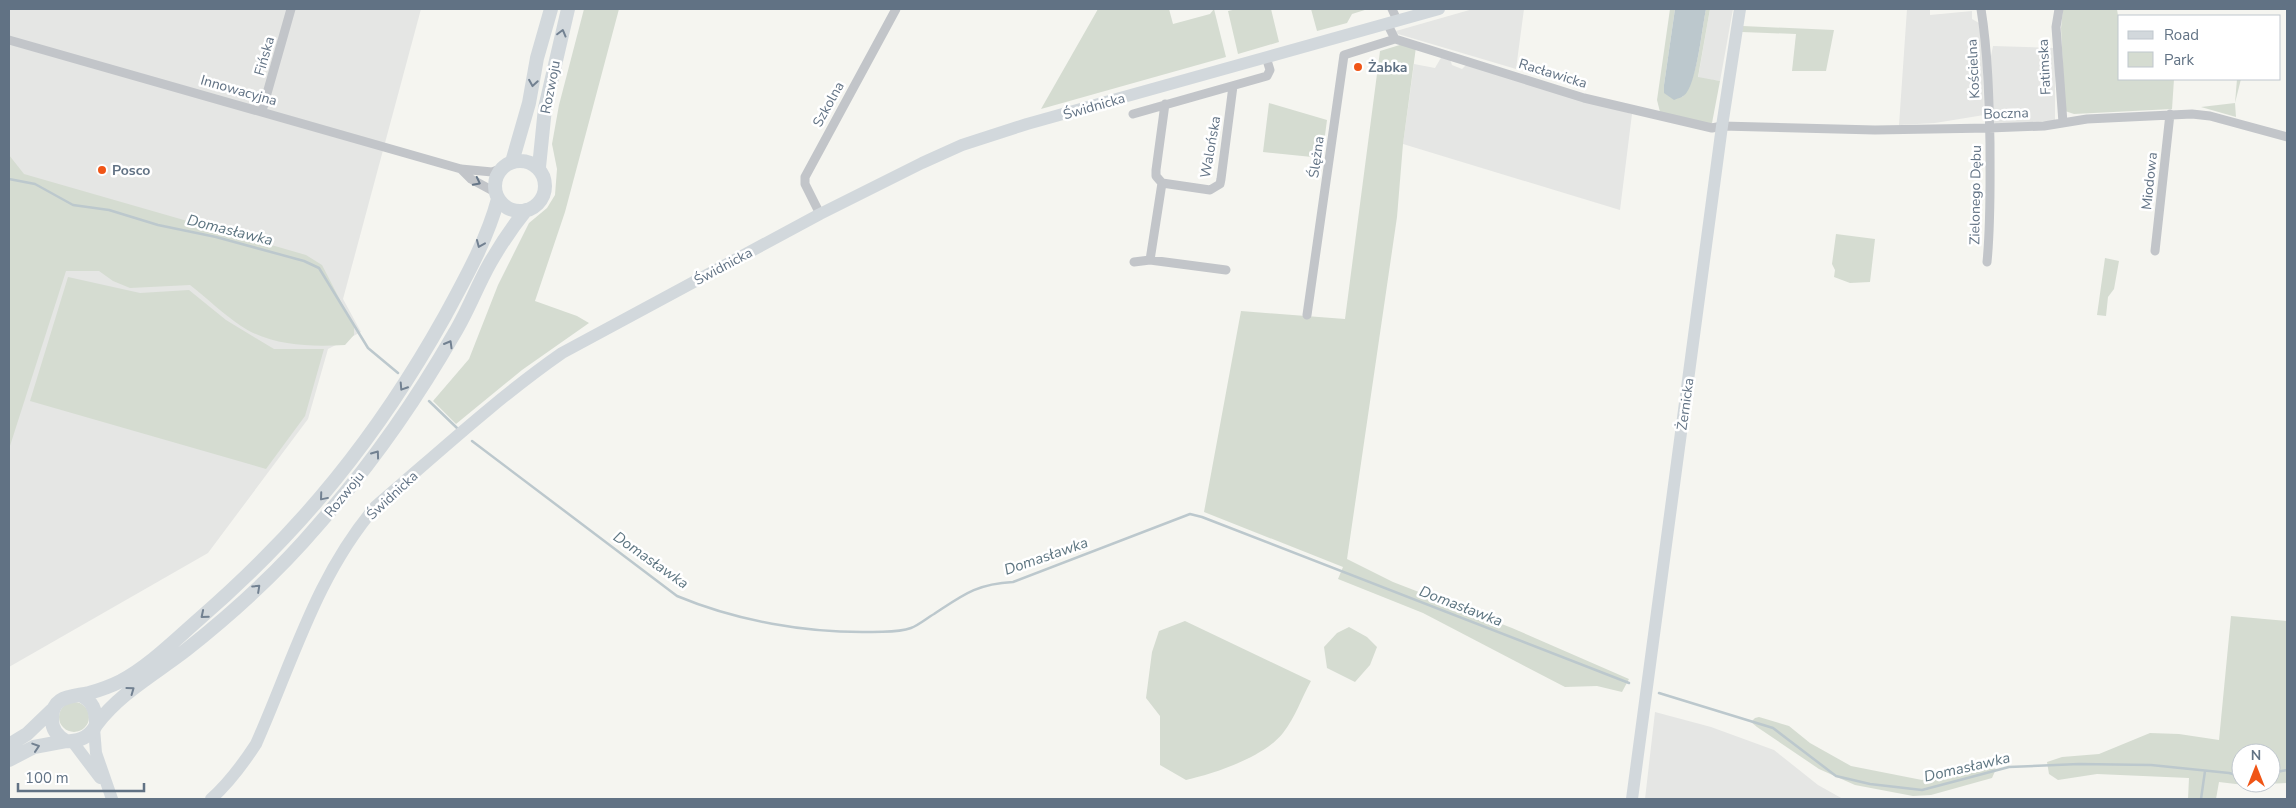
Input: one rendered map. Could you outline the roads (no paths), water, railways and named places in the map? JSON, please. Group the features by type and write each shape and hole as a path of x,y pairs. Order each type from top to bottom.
{"main road":[{"name":"Rozwoju","path":"508,165 529,103 537,58 551,9"},
{"name":"Rozwoju","path":"539,167 545,108 568,9"},
{"path":"523,162 539,167 546,180 545,190 538,203 526,210 512,210 497,195 496,180 508,165 523,162"},
{"name":"Rozwoju","path":"80,695 121,681 174,641 263,562 328,491 374,430 428,347 475,257 497,195"},
{"name":"Rozwoju","path":"95,726 118,700 193,644 251,594 305,540 346,492 381,447 443,354 461,323 490,263 526,210"},
{"path":"9,745 27,734 62,699 80,695 86,698 94,707 95,726 87,736 34,747 9,760"},
{"path":"52,710 53,727 58,736 69,741"}],"street":[{"name":"Fińska","path":"262,111 291,9"},
{"name":"Szkolna","path":"820,214 805,184 805,176 896,9"},
{"name":"Świdnicka","path":"211,799 226,785 256,744 325,581 361,524 376,506 513,390 562,353 820,214 962,146 1027,124 1266,57 1392,17 1439,9"},
{"name":"Żernicka","path":"1632,799 1722,126 1740,9"},
{"name":"Kościelna","path":"1981,9 1986,42 1989,128"},
{"name":"Fatimska","path":"2058,9 2056,27 2063,123"},
{"path":"1392,17 1395,39"},
{"name":"Racławicka","path":"1395,39 1584,98 1692,125 1712,128 1722,126"},
{"name":"Ślężna","path":"1308,315 1344,55 1395,39"},
{"name":"Innowacyjna","path":"9,40 461,169 492,172 508,165"},
{"path":"1133,114 1267,76 1270,70 1266,57"},
{"name":"Walońska","path":"1162,183 1210,190 1220,184 1233,86"},
{"path":"1150,260 1162,183 1156,176 1156,170 1165,104"},
{"name":"Boczna","path":"1722,126 1875,130 1989,128 2170,114 2210,116 2287,137"},
{"name":"Miodowa","path":"2155,251 2170,114"},
{"name":"Zielonego Dębu","path":"1987,262 1991,225 1989,128"},
{"name":"Innowacyjna","path":"461,169 470,180 497,195"},
{"path":"1134,262 1150,260 1226,270"},
{"path":"95,726 96,753 110,795"},
{"path":"69,741 89,762 110,795"}],"waterway":[{"name":"Domasławka","path":"9,179 35,184 73,205 109,210 158,225 216,237 304,261 319,268 368,348 398,373"},
{"name":"Domasławka","path":"429,401 457,428"},
{"name":"Domasławka","path":"472,441 677,596 748,619 797,628 846,632 906,630 962,596 979,588 1013,582 1190,514 1202,517 1629,683"},
{"name":"Domasławka","path":"1659,693 1773,728 1836,776 1870,784 1922,790 2009,767 2079,764 2151,765 2231,774"},
{"name":"Domasławka","path":"2281,771 2287,770"},
{"path":"2201,799 2205,771"}],"place":[{"name":"Żabka","path":"1358,67"},
{"name":"Posco","path":"102,170"}]}
